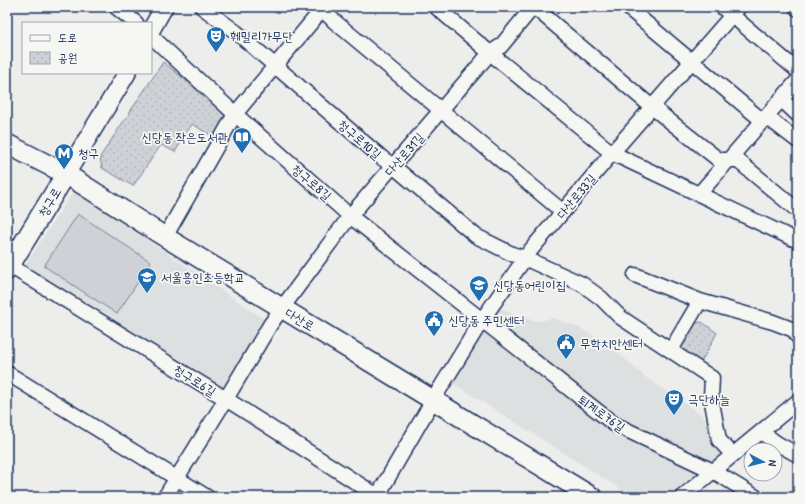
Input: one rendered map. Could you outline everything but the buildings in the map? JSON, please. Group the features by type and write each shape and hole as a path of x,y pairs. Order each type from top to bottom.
{"main road":[{"name":"다산로","path":"7,145 66,174 165,237 592,497"},
{"name":"청구로","path":"8,266 66,174"}],"street":[{"path":"116,7 135,22"},
{"path":"152,28 164,7"},
{"name":"청구로10길","path":"202,7 236,32 382,158 476,236 512,254 525,258 582,284 601,298 620,317 712,378 711,397 719,440 733,455"},
{"path":"436,7 612,153 798,242"},
{"name":"다산로31길","path":"165,497 270,325 350,216 490,53 501,46 534,7 652,107 719,160 737,160 796,209"},
{"path":"626,7 758,117 772,121 798,141"},
{"path":"165,237 235,114 276,66 322,8 334,21 563,212"},
{"path":"699,194 798,78 731,10"},
{"name":"다산로33길","path":"378,497 433,400 482,320 525,258 612,153 692,62 731,10"},
{"name":"청구로8길","path":"152,37 235,114 350,216 482,320"},
{"name":"청구로","path":"66,174 126,74"},
{"path":"781,99 798,115"},
{"name":"청구로6길","path":"8,266 226,399 378,497"},
{"path":"635,275 700,301 773,322 794,330 798,337"},
{"path":"671,350 700,301"},
{"name":"퇴계로76길","path":"482,320 614,424 713,471 756,497"},
{"path":"7,373 207,497"},
{"path":"682,497 798,401"},
{"path":"761,432 778,444 798,454"}],"shaded area":[{"name":"서울흥인초등학교","path":"74,190 267,321 224,391 24,267"},
{"path":"498,306 516,316 538,321 553,318 578,327 607,343 644,376 703,416 724,452 666,497 633,497 451,382"}],"green space":[{"path":"163,62 231,116 217,139 192,124 175,152 161,145 133,186 102,168 100,157"},
{"path":"78,214 151,262 117,314 44,266"},
{"path":"702,322 717,333 699,366 674,349 688,325"}],"place":[{"name":"훼밀리가무단","path":"216,53"},
{"name":"신당동 작은도서관","path":"242,154"},
{"name":"청구","path":"64,170"},
{"name":"서울흥인초등학교","path":"147,294"},
{"name":"신당동어린이집","path":"479,302"},
{"name":"신당동 주민센터","path":"434,337"},
{"name":"무학치안센터","path":"566,360"},
{"name":"극단하늘","path":"674,416"}]}
